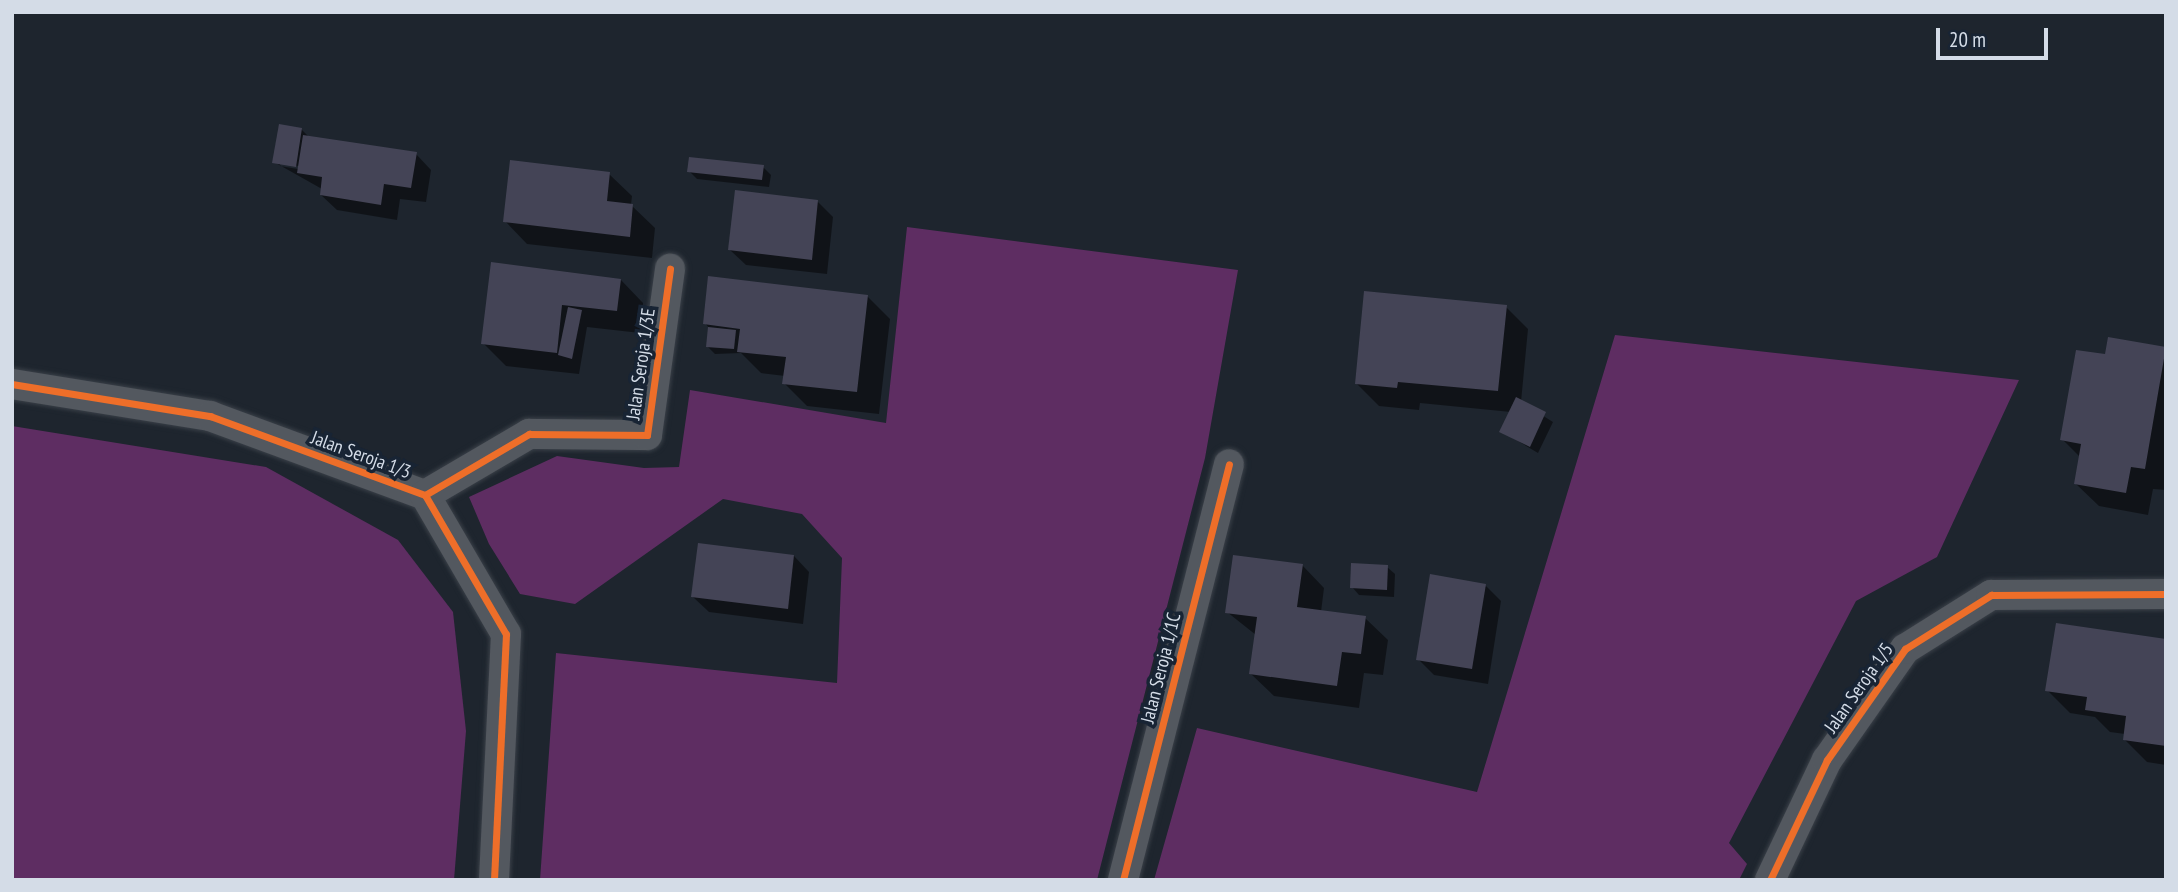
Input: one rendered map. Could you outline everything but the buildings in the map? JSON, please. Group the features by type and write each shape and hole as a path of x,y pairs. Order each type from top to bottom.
{"street":[{"name":"Jalan Seroja 1/3E","path":"425,495 529,434 647,435 670,269"},
{"name":"Jalan Seroja 1/3","path":"12,384 210,416 425,495 506,634 494,880"},
{"name":"Jalan Seroja 1/1C","path":"1123,880 1229,464"},
{"name":"Jalan Seroja 1/5","path":"1770,880 1827,760 1905,649 1991,595 2166,594"}],"shaded area":[{"path":"907,227 1238,270 1205,458 1097,880 540,880 556,653 837,683 842,558 802,514 723,499 575,604 520,594 489,544 469,497 557,456 644,468 679,467 690,390 886,423"},
{"path":"1615,335 2019,380 1937,557 1856,601 1729,843 1747,864 1739,880 1154,880 1197,728 1477,792"},
{"path":"12,426 266,467 398,540 453,612 466,731 454,880 12,880"}],"cycle path":[{"path":"425,495 529,434 647,435 670,269"},
{"path":"12,384 210,416 425,495 506,634 494,880"},
{"path":"1123,880 1229,464"},
{"path":"1770,880 1827,760 1905,649 1991,595 2166,594"}]}
